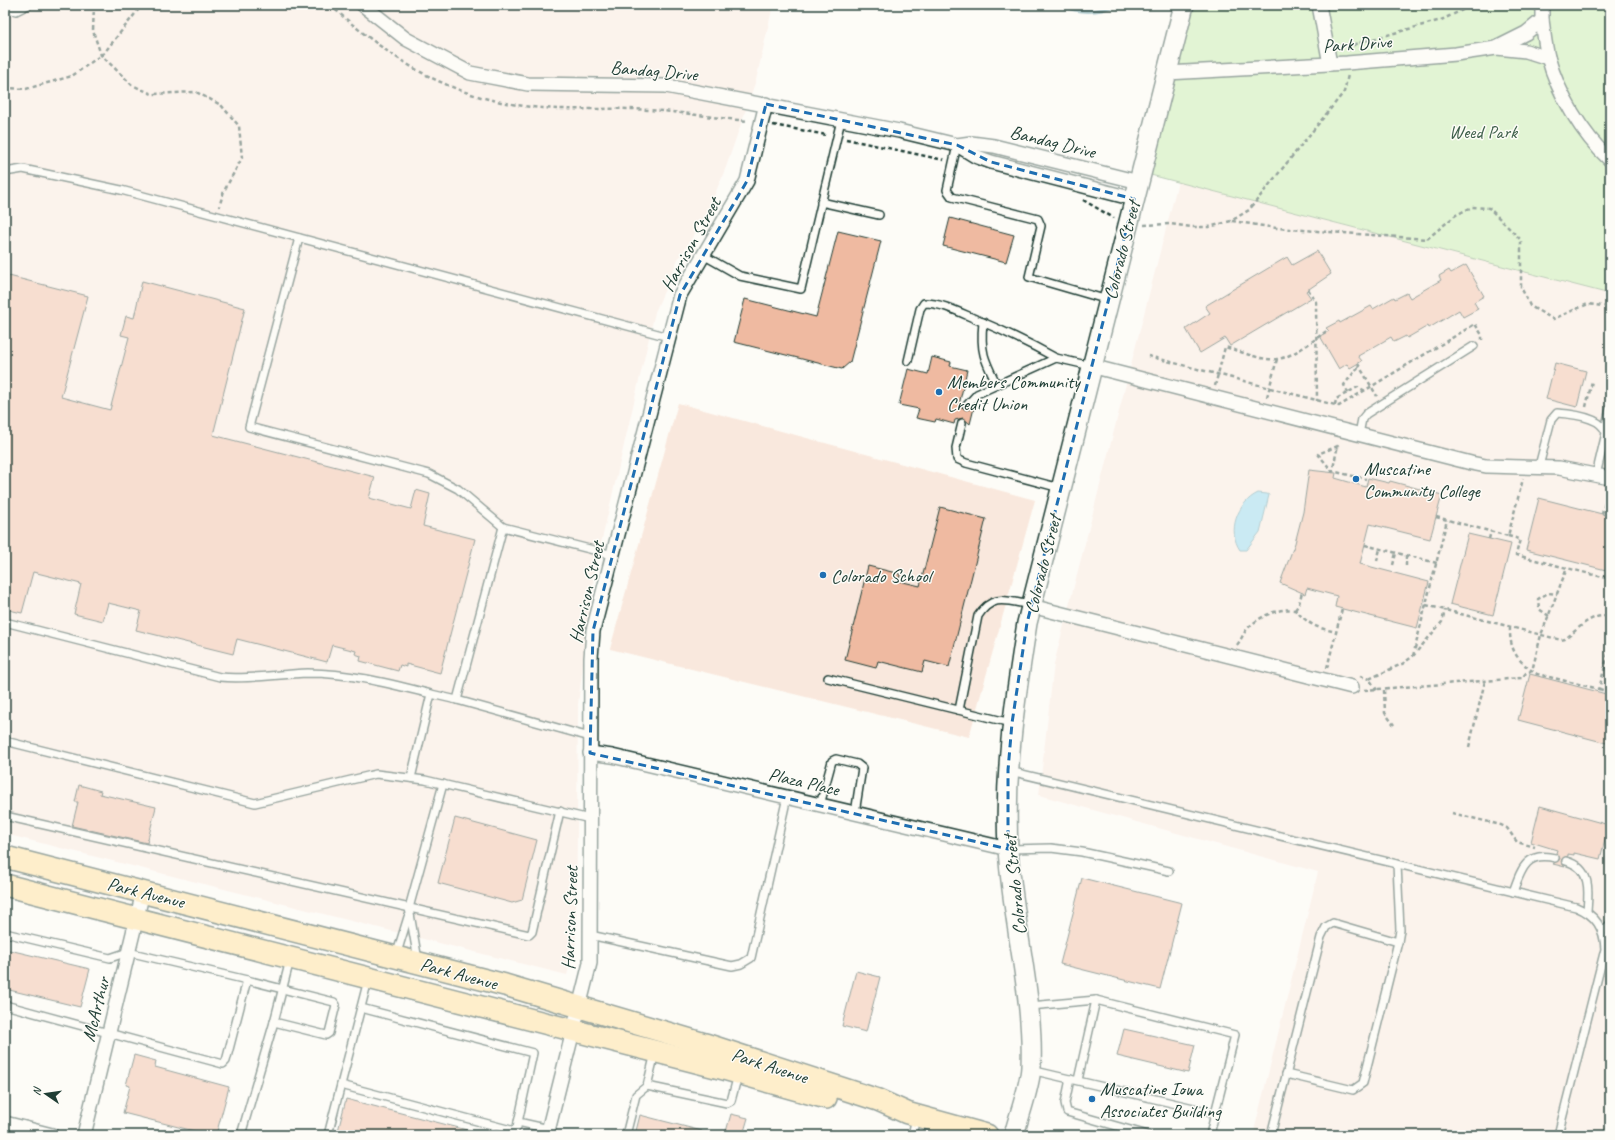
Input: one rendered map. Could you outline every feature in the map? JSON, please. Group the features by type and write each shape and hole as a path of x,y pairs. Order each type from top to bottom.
{"main road":[{"name":"Park Avenue","path":"5,856 396,956 579,1006 741,1065"},
{"name":"Park Avenue","path":"5,885 656,1051 741,1065 878,1100 912,1121 957,1131 987,1135"}],"street":[{"name":"Bandag Drive","path":"363,5 406,39 470,73 528,84 666,86 766,104 957,145 971,143 994,146 1136,191"},
{"name":"Colorado Street","path":"1014,1135 1030,1070 1028,1006 1008,849 1008,770 1012,723 1031,606 1184,5"},
{"path":"1318,5 1330,64"},
{"path":"1542,5 1542,20 1548,58 1558,84 1585,131 1610,160"},
{"name":"Park Drive","path":"1167,74 1347,63 1456,54 1496,48 1526,33 1542,20"},
{"path":"1496,48 1526,51 1548,58"},
{"name":"Harrison Street","path":"548,1132 590,963 590,737 591,658 593,631 680,295 747,181 766,104"},
{"path":"1091,366 1486,466 1539,466 1610,478"},
{"path":"1031,606 1352,687"},
{"name":"Plaza Place","path":"590,753 612,756 1008,849"},
{"name":"McArthur","path":"84,1135 143,892"},
{"path":"5,1123 52,1135"}],"lane":[{"path":"5,8 16,11 28,5"},
{"path":"703,255 740,276 801,289 841,120"},
{"path":"957,145 947,190 952,197 1038,219 1040,226 1029,277 1108,300"},
{"path":"5,172 23,169 121,190 669,337"},
{"path":"822,202 879,215"},
{"path":"299,238 249,427 429,474 458,489 503,527 613,555"},
{"path":"908,361 920,309 924,304 932,303 950,308 1021,338 1056,358 1091,366"},
{"path":"983,322 981,343 984,359 997,385"},
{"path":"1359,434 1362,419 1366,414 1474,346"},
{"path":"966,405 976,394 1056,358"},
{"path":"1596,475 1606,434 1605,429 1610,409"},
{"path":"1539,466 1552,420 1557,413 1594,420 1605,429"},
{"path":"962,423 956,448 957,459 966,463 1061,488"},
{"path":"457,700 503,527"},
{"path":"959,710 978,616 985,606 991,601 1001,600 1031,606"},
{"path":"5,622 220,677 236,678 308,673 339,674 457,700 590,737"},
{"path":"828,678 1012,723"},
{"path":"411,778 431,694"},
{"path":"5,741 255,803 376,774 411,778 443,784 590,819"},
{"path":"820,805 832,761 836,759 857,764 862,768 855,813"},
{"path":"1008,770 1576,907 1587,911 1595,918 1603,931 1605,949 1558,1135"},
{"path":"396,956 443,784"},
{"path":"590,935 732,966 741,964 751,958 787,797"},
{"path":"5,816 409,911 531,934 560,811"},
{"path":"1008,849 1063,849 1168,871"},
{"path":"1513,892 1520,872 1528,862 1538,857 1555,858"},
{"path":"1566,861 1574,863 1584,872 1589,885 1587,911"},
{"path":"1286,1074 1353,1090 1363,1083 1400,930 1397,864"},
{"path":"409,911 418,962"},
{"path":"1271,1135 1321,937 1326,927 1333,923 1398,942"},
{"path":"1603,931 1610,924"},
{"path":"5,933 110,958 128,952 283,989 334,1002 336,1005 329,1033 326,1035 274,1022"},
{"path":"241,1135 291,958"},
{"path":"328,1135 368,978"},
{"path":"5,1005 108,1034 225,1063 247,980"},
{"path":"1028,1006 1096,1000 1235,1034 1210,1135"},
{"path":"1078,1080 1096,1000"},
{"path":"341,1085 511,1130 515,1130 518,1122 533,1054 360,1008"},
{"path":"626,1135 636,1095 647,1086 656,1051"},
{"path":"647,1086 727,1103 731,1101 741,1065"},
{"path":"1030,1070 1070,1078 1215,1113"},
{"path":"1070,1078 1065,1103 1067,1112 1148,1135"},
{"path":"518,1122 548,1132"}],"path":[{"path":"94,5 93,31 101,55 132,85 152,94 196,92 221,104 239,126 242,158 224,191 216,215"},
{"path":"5,88 26,89 72,76 101,55 142,5"},
{"path":"330,5 360,32 406,65 452,88 499,102 544,108 649,110 762,123 940,158 953,163"},
{"path":"1148,226 1170,224 1191,227 1209,227 1231,221 1249,210 1344,92 1348,78 1346,55 1349,49 1355,44 1441,20 1473,5"},
{"path":"1081,199 1114,218"},
{"path":"1231,221 1276,228 1427,239 1456,215 1472,207 1489,208 1521,240 1521,287 1530,306 1553,319 1588,304 1610,307"},
{"path":"1308,289 1316,302 1317,401"},
{"path":"1148,356 1339,406 1475,324 1482,335 1481,341 1474,346"},
{"path":"1212,396 1225,347 1269,359 1277,359 1285,357 1328,330"},
{"path":"1264,409 1277,359"},
{"path":"1348,392 1344,385 1358,365 1381,404"},
{"path":"1585,411 1592,381"},
{"path":"1335,405 1336,399 1358,387 1365,391"},
{"path":"1332,472 1342,429"},
{"path":"1338,446 1318,454 1332,472 1366,479"},
{"path":"1602,514 1610,485"},
{"path":"1412,656 1447,520"},
{"path":"1489,539 1491,531"},
{"path":"1508,536 1520,539 1516,555 1610,579"},
{"path":"1365,545 1436,563"},
{"path":"1377,561 1380,549"},
{"path":"1393,565 1396,552"},
{"path":"1406,555 1406,569"},
{"path":"1352,687 1368,691 1522,678 1532,671 1541,635 1568,568"},
{"path":"1295,610 1299,604 1302,592"},
{"path":"1549,616 1539,609 1538,599 1548,593 1557,594"},
{"path":"1426,605 1541,635 1565,639 1595,616 1603,615 1610,617"},
{"path":"1234,657 1237,645 1247,629 1261,618 1275,612 1289,609 1295,610 1304,621 1313,626 1336,632"},
{"path":"1324,680 1342,609"},
{"path":"1377,690 1369,679 1404,663 1412,656 1442,622 1446,610"},
{"path":"1510,627 1512,650 1532,671 1537,674 1610,692"},
{"path":"1599,689 1610,647"},
{"path":"1469,747 1486,681"},
{"path":"1384,690 1385,712 1394,725"},
{"path":"1452,813 1501,825 1507,828 1517,842 1546,850 1544,857"}],"highlighted area":[{"path":"766,104 957,145 991,162 1134,199 1027,623 1012,723 1008,770 1008,849 590,753 593,631 680,295 747,181"}],"shaded area":[{"path":"5,5 773,5 756,80 726,167 705,218 678,259 655,312 595,569 578,704 576,942 567,975 5,834"},
{"name":"Muscatine Community College","path":"1178,182 1610,294 1610,1135 1253,1135 1318,872 1039,795 1054,664"},
{"name":"Colorado School","path":"678,403 1035,500 969,737 610,649"}],"green space":[{"name":"Weed Park","path":"1185,5 1610,5 1610,294 1143,173"}],"water":[{"path":"1258,493 1269,495 1260,532 1246,550 1240,550 1236,543 1234,534 1236,518 1244,503"}],"building":[{"path":"950,218 1014,235 1006,262 943,246"},
{"path":"838,231 881,241 850,362 842,369 734,342 745,299 816,317"},
{"path":"1317,251 1331,274 1306,291 1311,298 1230,346 1225,338 1200,353 1186,329 1210,313 1205,306 1287,257 1292,265"},
{"path":"1466,265 1484,296 1474,302 1478,309 1463,317 1459,310 1429,328 1428,326 1407,338 1406,336 1394,342 1391,337 1358,356 1362,361 1350,368 1347,364 1339,369 1320,336 1329,331 1326,328 1339,321 1340,323 1371,306 1373,309 1394,297 1395,299 1407,293 1410,298 1441,280 1439,276 1449,270 1451,273"},
{"path":"5,275 88,296 61,397 110,410 129,337 121,335 126,316 134,318 142,281 245,308 213,435 375,477 369,498 411,509 416,490 430,494 423,526 475,539 440,673 406,664 406,667 400,665 398,671 360,661 361,656 355,654 356,651 332,645 327,662 237,639 233,654 136,630 141,611 108,603 103,621 74,614 81,584 33,572 22,613 5,609"},
{"path":"932,357 951,362 950,366 967,370 959,405 966,410 974,408 970,424 963,418 955,420 954,424 936,419 935,422 916,418 919,409 899,405 908,369 928,374"},
{"path":"1555,363 1586,371 1577,407 1546,399"},
{"path":"1309,470 1336,473 1335,478 1366,487 1368,478 1389,483 1390,481 1442,495 1430,539 1370,524 1360,564 1429,582 1417,628 1335,607 1337,596 1307,588 1305,594 1280,583 1295,543 1303,512"},
{"path":"1539,498 1610,516 1610,571 1526,550"},
{"path":"940,507 986,519 949,667 925,661 922,672 878,661 876,668 845,660 868,566 900,574 899,581 920,586"},
{"path":"1468,534 1511,544 1493,615 1450,604"},
{"path":"1530,674 1610,695 1610,744 1518,720"},
{"path":"79,785 101,791 100,794 156,807 147,843 72,826 78,802 75,802"},
{"path":"1540,806 1609,825 1600,859 1574,853 1574,855 1568,854 1568,856 1562,859 1561,862 1565,867 1553,864 1560,859 1556,853 1557,850 1531,842"},
{"path":"455,818 537,840 522,900 512,903 438,883"},
{"path":"1082,878 1182,903 1160,989 1060,964"},
{"path":"5,949 90,969 80,1007 5,989"},
{"path":"856,971 880,977 866,1032 842,1026"},
{"path":"1124,1029 1195,1045 1188,1073 1117,1056"},
{"path":"134,1055 156,1061 155,1067 229,1087 216,1135 201,1135 202,1133 123,1113 130,1086 126,1085"},
{"path":"346,1099 471,1131 471,1135 337,1135"},
{"path":"731,1114 748,1118 743,1135 725,1135"},
{"path":"640,1115 702,1131 701,1135 635,1135"}],"waterway":[{"path":"1060,5 1088,11 1101,10 1115,5"}],"place":[{"name":"Members Community Credit Union","path":"939,392"},
{"name":"Muscatine Community College","path":"1356,479"},
{"name":"Colorado School","path":"823,575"},
{"name":"Muscatine Iowa Associates Building","path":"1092,1099"}]}
